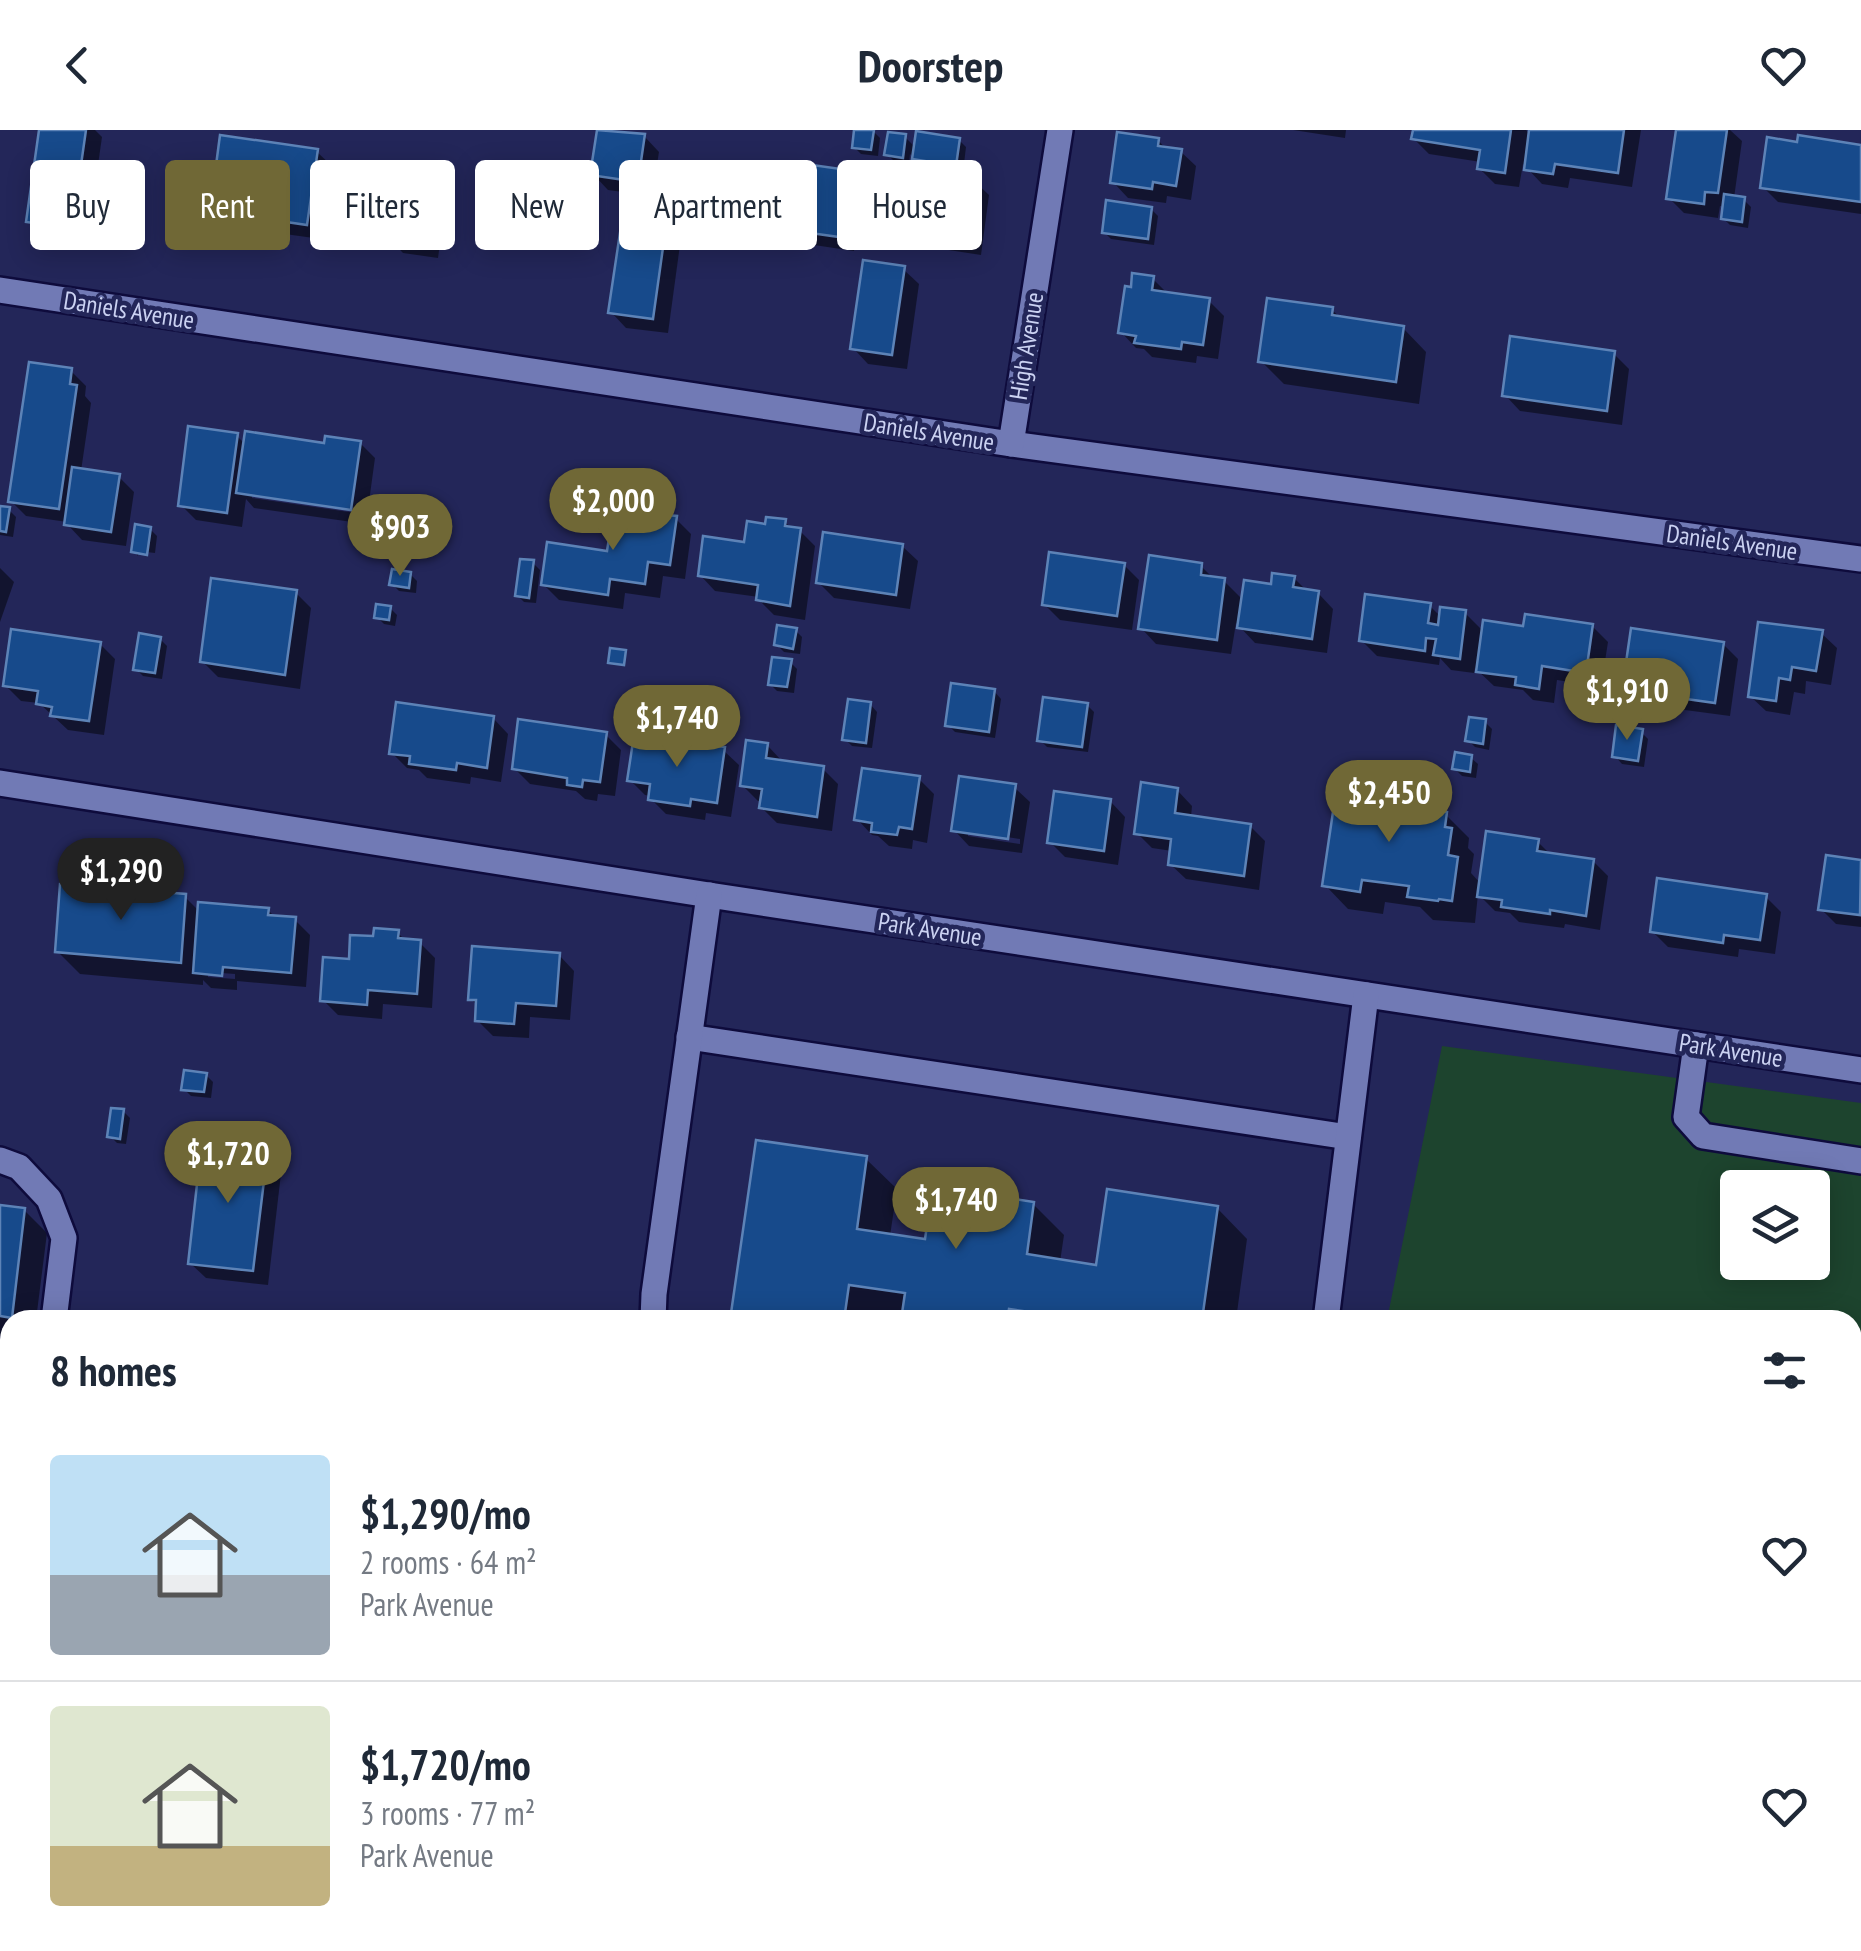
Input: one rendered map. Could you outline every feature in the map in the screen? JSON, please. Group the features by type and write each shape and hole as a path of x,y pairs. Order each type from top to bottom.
{"street":[{"name":"High Avenue","path":"1011,444 1060,130"},
{"name":"Daniels Avenue","path":"0,290 1011,444 1861,560"},
{"name":"Park Avenue","path":"0,783 1861,1070"},
{"path":"653,1310 709,895"},
{"path":"1327,1310 1366,995"},
{"path":"690,1038 1348,1137"},
{"path":"1696,1045 1686,1117 1703,1136 1861,1161"},
{"path":"0,1160 19,1166 49,1199 64,1238 55,1310"}],"green space":[{"path":"1442,1046 1861,1103 1861,1310 1389,1310"}],"building":[{"path":"39,130 86,130 82,160 35,160"},
{"path":"597,130 645,134 641,160 619,160 619,179 599,176 599,160 592,160"},
{"path":"854,130 874,130 871,150 852,148"},
{"path":"1413,130 1511,130 1505,173 1477,169 1480,150 1411,139"},
{"path":"1529,130 1624,130 1618,173 1555,164 1553,174 1524,170"},
{"path":"1676,130 1727,130 1718,193 1705,192 1704,204 1666,199"},
{"path":"916,131 960,138 957,160 912,159"},
{"path":"888,132 906,134 903,158 884,155"},
{"path":"1117,132 1159,138 1158,146 1182,149 1176,186 1153,182 1152,189 1110,183"},
{"path":"220,135 318,149 316,160 310,160 307,225 290,223 290,160 217,160"},
{"path":"1798,135 1861,145 1861,202 1760,188 1767,137 1797,142"},
{"path":"817,166 837,168 837,237 817,234"},
{"path":"1724,194 1745,197 1742,222 1721,219"},
{"path":"1106,200 1152,207 1148,239 1102,233"},
{"path":"619,239 619,250 663,250 653,319 608,313"},
{"path":"863,260 905,266 892,355 850,349"},
{"path":"1132,273 1154,276 1152,290 1210,298 1203,345 1182,342 1181,349 1134,343 1136,336 1118,333 1125,286 1131,287"},
{"path":"1267,298 1333,307 1332,315 1404,326 1396,382 1258,362"},
{"path":"1510,336 1615,351 1607,411 1502,396"},
{"path":"29,362 72,368 70,384 77,385 59,509 8,502"},
{"path":"188,426 238,433 227,513 178,506"},
{"path":"245,431 324,443 325,436 361,441 351,510 236,493"},
{"path":"72,467 120,474 111,532 64,525"},
{"path":"637,504 655,506 654,514 677,516 670,565 648,562 645,584 610,579 608,595 541,585 547,542 607,551 614,507 636,511"},
{"path":"0,506 10,507 6,532 0,531"},
{"path":"766,517 786,519 785,526 801,528 790,606 756,600 758,585 698,576 703,536 744,542 747,521 765,524"},
{"path":"135,524 151,527 147,555 131,552"},
{"path":"823,532 903,544 896,595 816,583"},
{"path":"1049,552 1125,563 1117,616 1042,605"},
{"path":"1149,555 1202,563 1201,575 1225,578 1217,640 1138,629"},
{"path":"520,559 534,560 529,598 515,596"},
{"path":"392,569 411,572 409,588 389,585"},
{"path":"1272,573 1295,576 1293,587 1319,591 1312,639 1237,628 1244,580 1271,584"},
{"path":"211,578 297,590 285,675 200,662"},
{"path":"1365,594 1431,603 1428,623 1438,625 1440,607 1466,610 1460,659 1433,655 1436,639 1426,638 1425,651 1359,641"},
{"path":"376,604 391,606 389,620 374,618"},
{"path":"1525,614 1593,624 1586,673 1542,666 1539,689 1515,685 1516,677 1476,672 1483,620 1523,626"},
{"path":"1758,622 1823,630 1816,671 1792,667 1790,680 1779,678 1776,701 1748,697"},
{"path":"777,625 797,628 793,649 774,645"},
{"path":"1631,628 1724,642 1715,703 1622,690"},
{"path":"11,629 101,642 89,721 50,716 52,707 36,704 38,691 3,686"},
{"path":"139,633 161,637 155,673 133,670"},
{"path":"610,648 626,650 624,665 608,663"},
{"path":"772,657 792,659 787,687 768,685"},
{"path":"951,683 995,689 989,732 945,726"},
{"path":"1043,697 1088,703 1082,747 1037,741"},
{"path":"848,699 871,702 866,743 842,740"},
{"path":"396,702 494,716 487,768 457,763 456,770 409,764 410,756 389,754"},
{"path":"1469,717 1486,719 1483,744 1465,741"},
{"path":"518,719 607,732 600,782 583,780 582,787 567,785 567,778 512,769"},
{"path":"1616,725 1643,729 1638,761 1612,757"},
{"path":"634,735 725,747 717,803 691,799 690,806 648,800 650,784 627,781"},
{"path":"746,740 768,743 766,758 824,766 817,817 759,808 762,789 740,786"},
{"path":"1455,752 1472,755 1470,772 1452,769"},
{"path":"862,768 920,776 912,829 899,827 897,835 871,832 872,823 854,820"},
{"path":"959,776 1016,784 1008,839 951,831"},
{"path":"1141,782 1178,788 1175,813 1251,824 1244,876 1168,865 1171,839 1134,834"},
{"path":"1337,785 1421,797 1419,808 1447,812 1445,827 1452,828 1448,855 1458,857 1452,901 1407,897 1409,886 1362,880 1360,892 1322,886"},
{"path":"1054,791 1111,799 1104,851 1047,843"},
{"path":"1486,831 1539,839 1537,851 1594,859 1586,916 1501,907 1502,900 1477,897"},
{"path":"1826,855 1861,860 1860,915 1818,910"},
{"path":"1657,878 1767,894 1760,940 1724,935 1723,943 1650,932"},
{"path":"60,884 186,894 181,963 55,952"},
{"path":"198,902 269,908 268,915 296,917 291,973 223,967 222,976 193,973"},
{"path":"374,928 399,930 398,938 421,940 417,994 368,990 367,1005 320,1001 323,957 349,959 350,935 373,936"},
{"path":"472,946 560,953 556,1006 516,1003 514,1024 475,1021 476,1000 468,1000"},
{"path":"184,1070 207,1073 204,1092 181,1090"},
{"path":"111,1108 124,1109 120,1139 107,1137"},
{"path":"202,1140 268,1148 253,1271 188,1264"},
{"path":"756,1140 867,1156 857,1229 925,1239 933,1186 1034,1202 1027,1254 1096,1265 1107,1189 1218,1206 1203,1310 902,1310 905,1293 849,1285 845,1310 731,1310"},
{"path":"0,1205 25,1208 13,1310 0,1310"}]}
